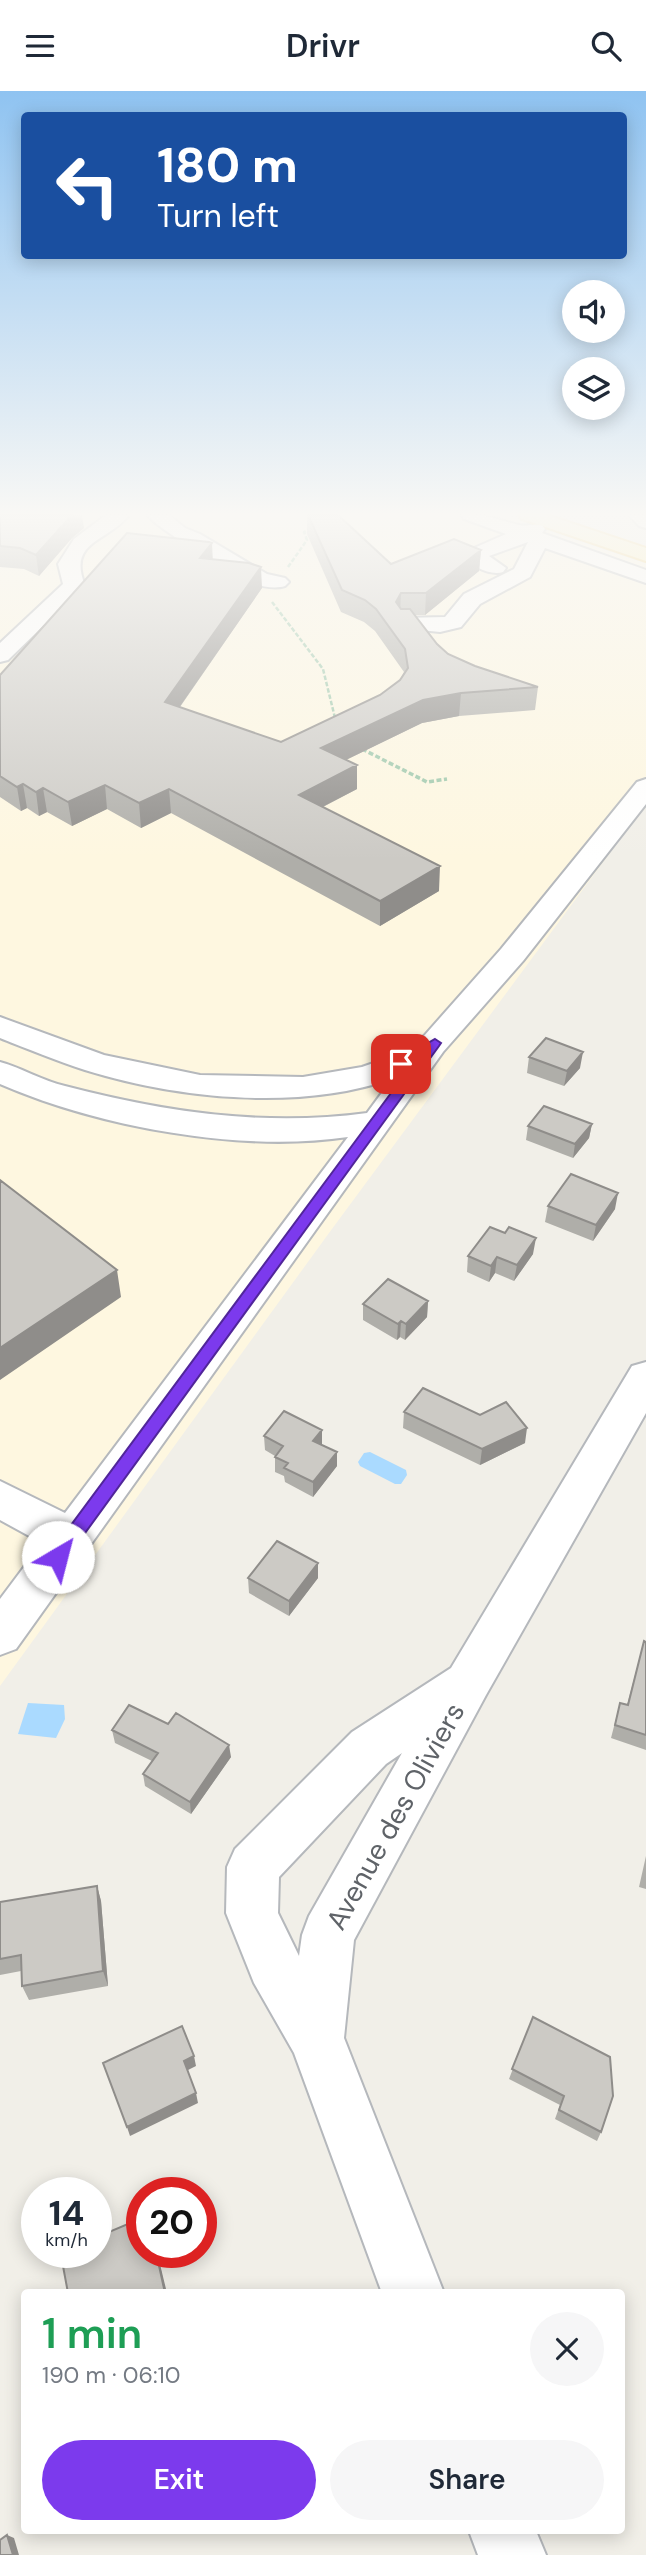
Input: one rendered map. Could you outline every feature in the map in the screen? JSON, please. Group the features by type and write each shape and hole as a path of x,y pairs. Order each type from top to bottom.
{"street":[{"path":"0,655 27,630"},
{"path":"0,1635 435,1043 512,955 646,787"},
{"path":"0,1027 96,1063 200,1086 303,1087 367,1076 401,1064 435,1043"},
{"path":"0,1072 52,1094 176,1123 254,1129 322,1130 377,1122"},
{"name":"Avenue des Oliviers","path":"316,2038 328,1935 469,1679 646,1377"},
{"path":"0,1499 72,1538"},
{"name":"Avenue des Oliviers","path":"411,2289 316,2038 273,1964 251,1913 253,1867 369,1748 469,1679"},
{"path":"504,2534 513,2555"}],"path":[{"path":"293,630 323,669 336,722"},
{"path":"359,747 427,782 447,779"}],"shaded area":[{"path":"0,630 646,630 646,804 329,1233 0,1686"}],"water":[{"path":"370,1452 406,1470 407,1475 401,1484 395,1484 360,1466 358,1462 364,1453"},
{"path":"28,1703 64,1705 65,1719 56,1738 18,1734"}],"building":[{"path":"40,630 216,630 165,702 281,742 380,695 400,680 408,668 405,649 391,630 426,630 448,654 538,687 461,693 423,700 321,748 357,765 299,795 440,866 380,901 169,789 139,803 105,785 68,802 43,788 36,792 23,784 17,787 0,776 0,675"},
{"path":"546,1038 583,1052 567,1071 529,1057"},
{"path":"544,1106 592,1124 575,1144 528,1126"},
{"path":"571,1174 618,1193 596,1225 548,1206"},
{"path":"0,1180 117,1270 0,1348"},
{"path":"490,1227 505,1233 509,1227 536,1238 517,1265 497,1257 491,1266 468,1256"},
{"path":"388,1279 428,1301 406,1324 401,1321 398,1324 363,1304"},
{"path":"423,1388 480,1415 506,1402 527,1428 482,1449 404,1412"},
{"path":"284,1411 322,1430 313,1441 337,1452 313,1482 284,1468 288,1463 275,1457 283,1446 264,1436"},
{"path":"277,1541 318,1563 289,1601 248,1578"},
{"path":"644,1641 646,1735 615,1725 620,1703 628,1705"},
{"path":"129,1705 168,1724 176,1713 229,1745 190,1802 143,1774 158,1753 112,1730"},
{"path":"97,1886 103,1971 22,1986 21,1955 0,1959 0,1902"},
{"path":"533,2017 610,2057 613,2096 601,2132 559,2110 564,2096 512,2069"},
{"path":"182,2026 194,2056 184,2061 196,2093 127,2127 103,2063"},
{"path":"126,2225 126,2268 160,2268 164,2289 67,2289 63,2268 112,2268 112,2231"},
{"path":"7,2535 13,2555 0,2555 0,2540"}],"route":[{"path":"58,1557 435,1043 401,1064"}]}
